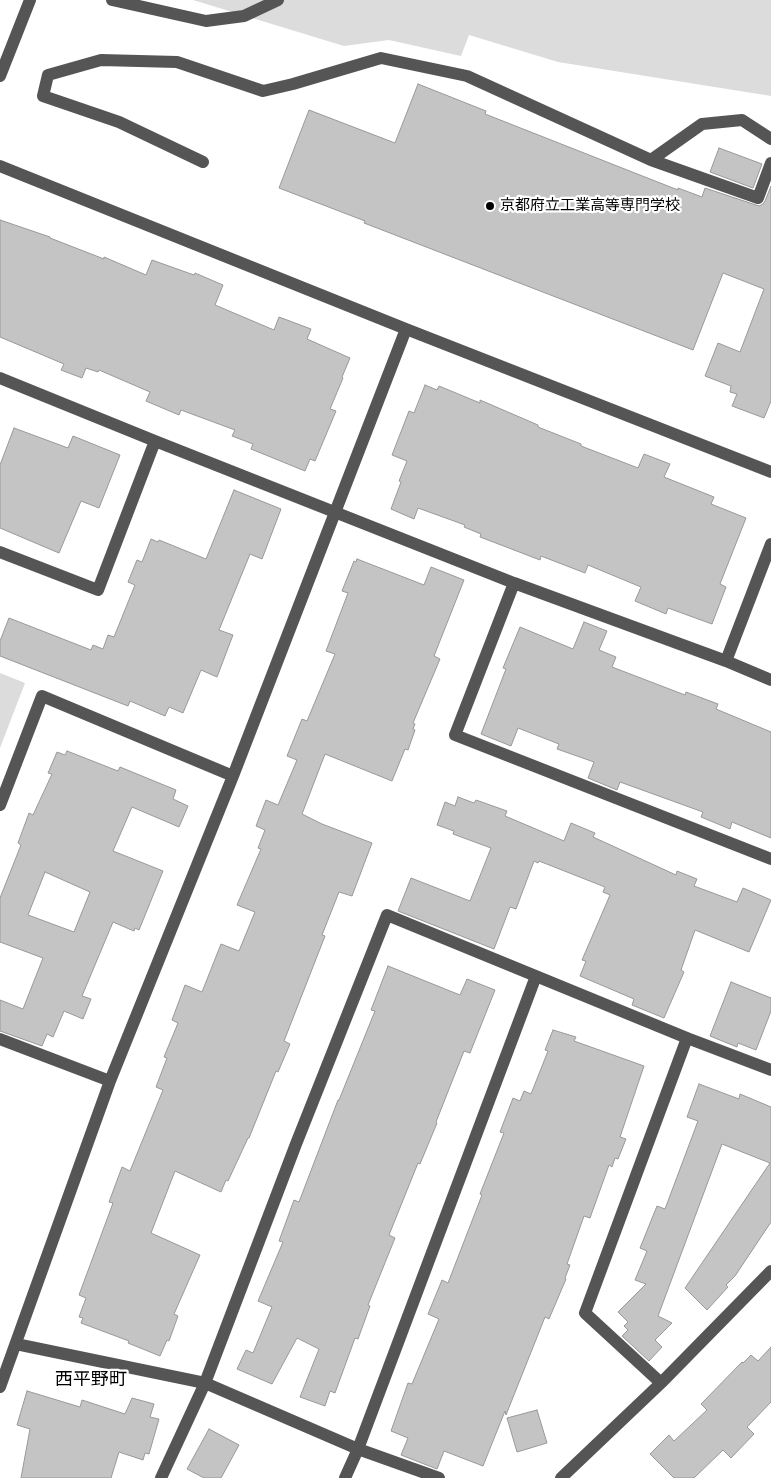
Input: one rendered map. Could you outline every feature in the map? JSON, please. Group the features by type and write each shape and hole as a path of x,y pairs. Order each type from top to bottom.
{"street":[{"path":"0,76 30,0"},
{"path":"112,0 206,21 244,16 278,0"},
{"path":"202,162 119,122 43,96 48,75 101,60 177,62 263,91 382,58 466,76 651,160 758,198 771,163"},
{"path":"651,160 702,124 742,120 771,139"},
{"path":"0,166 406,329 771,472"},
{"path":"0,1387 110,1081 233,776 406,329"},
{"path":"0,378 514,583 726,661 771,680"},
{"path":"0,552 98,590 155,441"},
{"path":"726,661 771,544"},
{"path":"514,583 455,735 771,859"},
{"path":"0,805 42,696 233,776"},
{"path":"161,1478 205,1383 296,1144 387,916 687,1038 771,1070"},
{"path":"345,1478 358,1449 536,976"},
{"path":"661,1383 585,1312 687,1038"},
{"path":"0,1039 110,1081"},
{"path":"561,1478 661,1383 771,1272"},
{"path":"16,1344 205,1383 358,1449 439,1478"}],"shaded area":[{"path":"193,0 771,0 771,96 558,62 469,35 461,56 389,40 344,46"},
{"path":"0,673 25,683 0,748"}],"building":[{"path":"418,84 486,111 485,114 678,190 678,188 702,197 705,188 759,206 765,201 771,186 771,401 764,418 732,406 737,394 730,392 731,386 705,376 718,343 740,352 764,289 723,273 693,350 364,223 365,221 279,188 309,110 395,143"},
{"path":"719,148 762,164 753,188 710,172"},
{"path":"0,220 50,237 104,259 104,257 146,275 152,260 194,275 195,273 223,285 215,305 274,330 279,317 311,329 307,339 350,358 330,409 336,411 315,461 310,459 305,471 251,449 253,444 232,436 235,430 181,410 179,415 146,401 150,392 99,370 98,372 86,368 82,378 61,370 64,364 0,337"},
{"path":"425,385 437,390 439,386 480,403 480,400 538,425 538,427 581,444 581,446 638,468 644,454 670,464 664,477 714,497 711,504 746,518 720,584 726,587 712,624 668,608 666,614 635,601 641,587 588,565 585,573 541,556 540,560 480,537 481,534 464,527 465,525 418,508 414,519 391,509 407,461 392,455 409,411 414,413"},
{"path":"14,428 68,448 73,436 120,455 99,508 81,501 59,553 0,528 0,465"},
{"path":"234,490 281,509 262,559 250,554 219,630 233,635 217,677 201,670 183,713 169,707 165,716 130,701 128,706 0,656 0,641 9,618 91,650 93,645 103,649 108,635 114,637 135,585 128,582 137,560 142,562 151,539 158,542 159,540 206,559"},
{"path":"357,559 424,585 431,567 464,580 434,656 440,659 413,723 415,724 413,729 415,730 408,750 405,749 392,781 325,754 302,814 322,824 372,843 352,896 339,892 322,935 325,936 284,1041 290,1044 278,1072 276,1071 249,1138 228,1181 226,1180 221,1192 175,1171 151,1233 200,1255 174,1314 178,1316 169,1341 167,1340 160,1356 128,1343 129,1341 81,1323 83,1318 79,1317 86,1298 79,1295 113,1203 109,1202 122,1167 130,1171 163,1090 156,1087 167,1058 164,1057 178,1023 172,1020 185,985 202,992 221,944 239,951 255,912 237,905 261,849 258,848 265,830 256,826 266,800 278,805 297,760 287,756 302,719 307,721 335,654 326,651 348,593 342,591 354,561 356,562"},
{"path":"584,622 607,631 599,650 616,657 612,667 685,695 686,692 718,704 716,709 771,732 771,838 732,822 730,829 701,817 703,812 620,782 617,790 588,778 594,762 557,749 559,744 518,728 511,746 481,734 506,669 503,668 520,627 573,649"},
{"path":"67,751 118,771 120,767 176,790 173,799 188,806 179,827 132,807 113,851 163,871 139,930 135,928 134,931 113,922 82,996 91,999 83,1019 64,1011 53,1037 47,1034 42,1046 0,1031 0,1000 23,1009 43,958 0,942 0,898 21,845 18,843 29,813 33,815 52,774 48,773 57,752 65,755","holes":["45,872 90,892 74,932 28,915"]},
{"path":"458,797 474,803 476,800 507,811 505,816 564,841 571,823 595,833 593,837 676,875 677,871 697,879 694,886 737,902 743,888 771,900 749,952 695,930 681,970 684,972 664,1018 632,1005 634,999 580,976 586,961 582,960 610,895 603,892 605,887 539,861 538,863 534,861 516,909 510,907 494,949 398,911 411,878 470,901 491,848 453,834 454,831 437,825 445,802 455,806"},
{"path":"388,966 460,995 467,979 495,990 470,1053 464,1051 437,1123 420,1164 418,1163 389,1235 395,1238 368,1305 370,1306 358,1339 355,1338 335,1393 330,1391 325,1406 300,1397 319,1349 297,1338 272,1384 237,1369 246,1350 253,1353 272,1307 258,1301 283,1242 279,1241 294,1200 299,1202 375,1011 371,1010"},
{"path":"731,982 771,998 771,1011 756,1050 738,1043 737,1047 710,1036"},
{"path":"553,1030 576,1037 574,1041 644,1066 620,1137 626,1139 618,1159 615,1158 612,1167 609,1165 590,1218 584,1216 567,1264 570,1265 566,1279 549,1319 545,1317 506,1415 505,1411 483,1466 444,1451 437,1469 401,1455 408,1438 391,1431 408,1383 412,1384 439,1319 428,1314 442,1280 448,1283 504,1133 500,1132 513,1098 520,1101 524,1091 531,1094 548,1051 545,1050"},
{"path":"699,1084 739,1099 740,1094 771,1107 771,1222 735,1276 726,1285 728,1287 707,1310 685,1288 770,1163 722,1144 658,1316 672,1323 655,1340 662,1347 649,1361 622,1336 628,1330 624,1326 628,1322 618,1312 646,1284 635,1280 647,1251 640,1248 657,1206 665,1209 698,1121 687,1117"},
{"path":"771,1347 771,1402 747,1427 754,1434 731,1458 723,1450 694,1478 674,1478 650,1454 669,1435 674,1441 707,1410 701,1404 742,1362 751,1355 758,1361"},
{"path":"27,1391 80,1407 82,1400 125,1414 132,1398 154,1404 150,1417 159,1419 149,1454 145,1453 143,1460 119,1452 111,1478 21,1478 30,1429 17,1425"},
{"path":"537,1410 547,1443 517,1452 507,1418"},
{"path":"209,1429 239,1445 221,1478 204,1478 187,1469"}],"place":[{"name":"京都府立工業高等専門学校","path":"490,206"}],"district":[{"name":"西平野町","path":"91,1380"}]}
